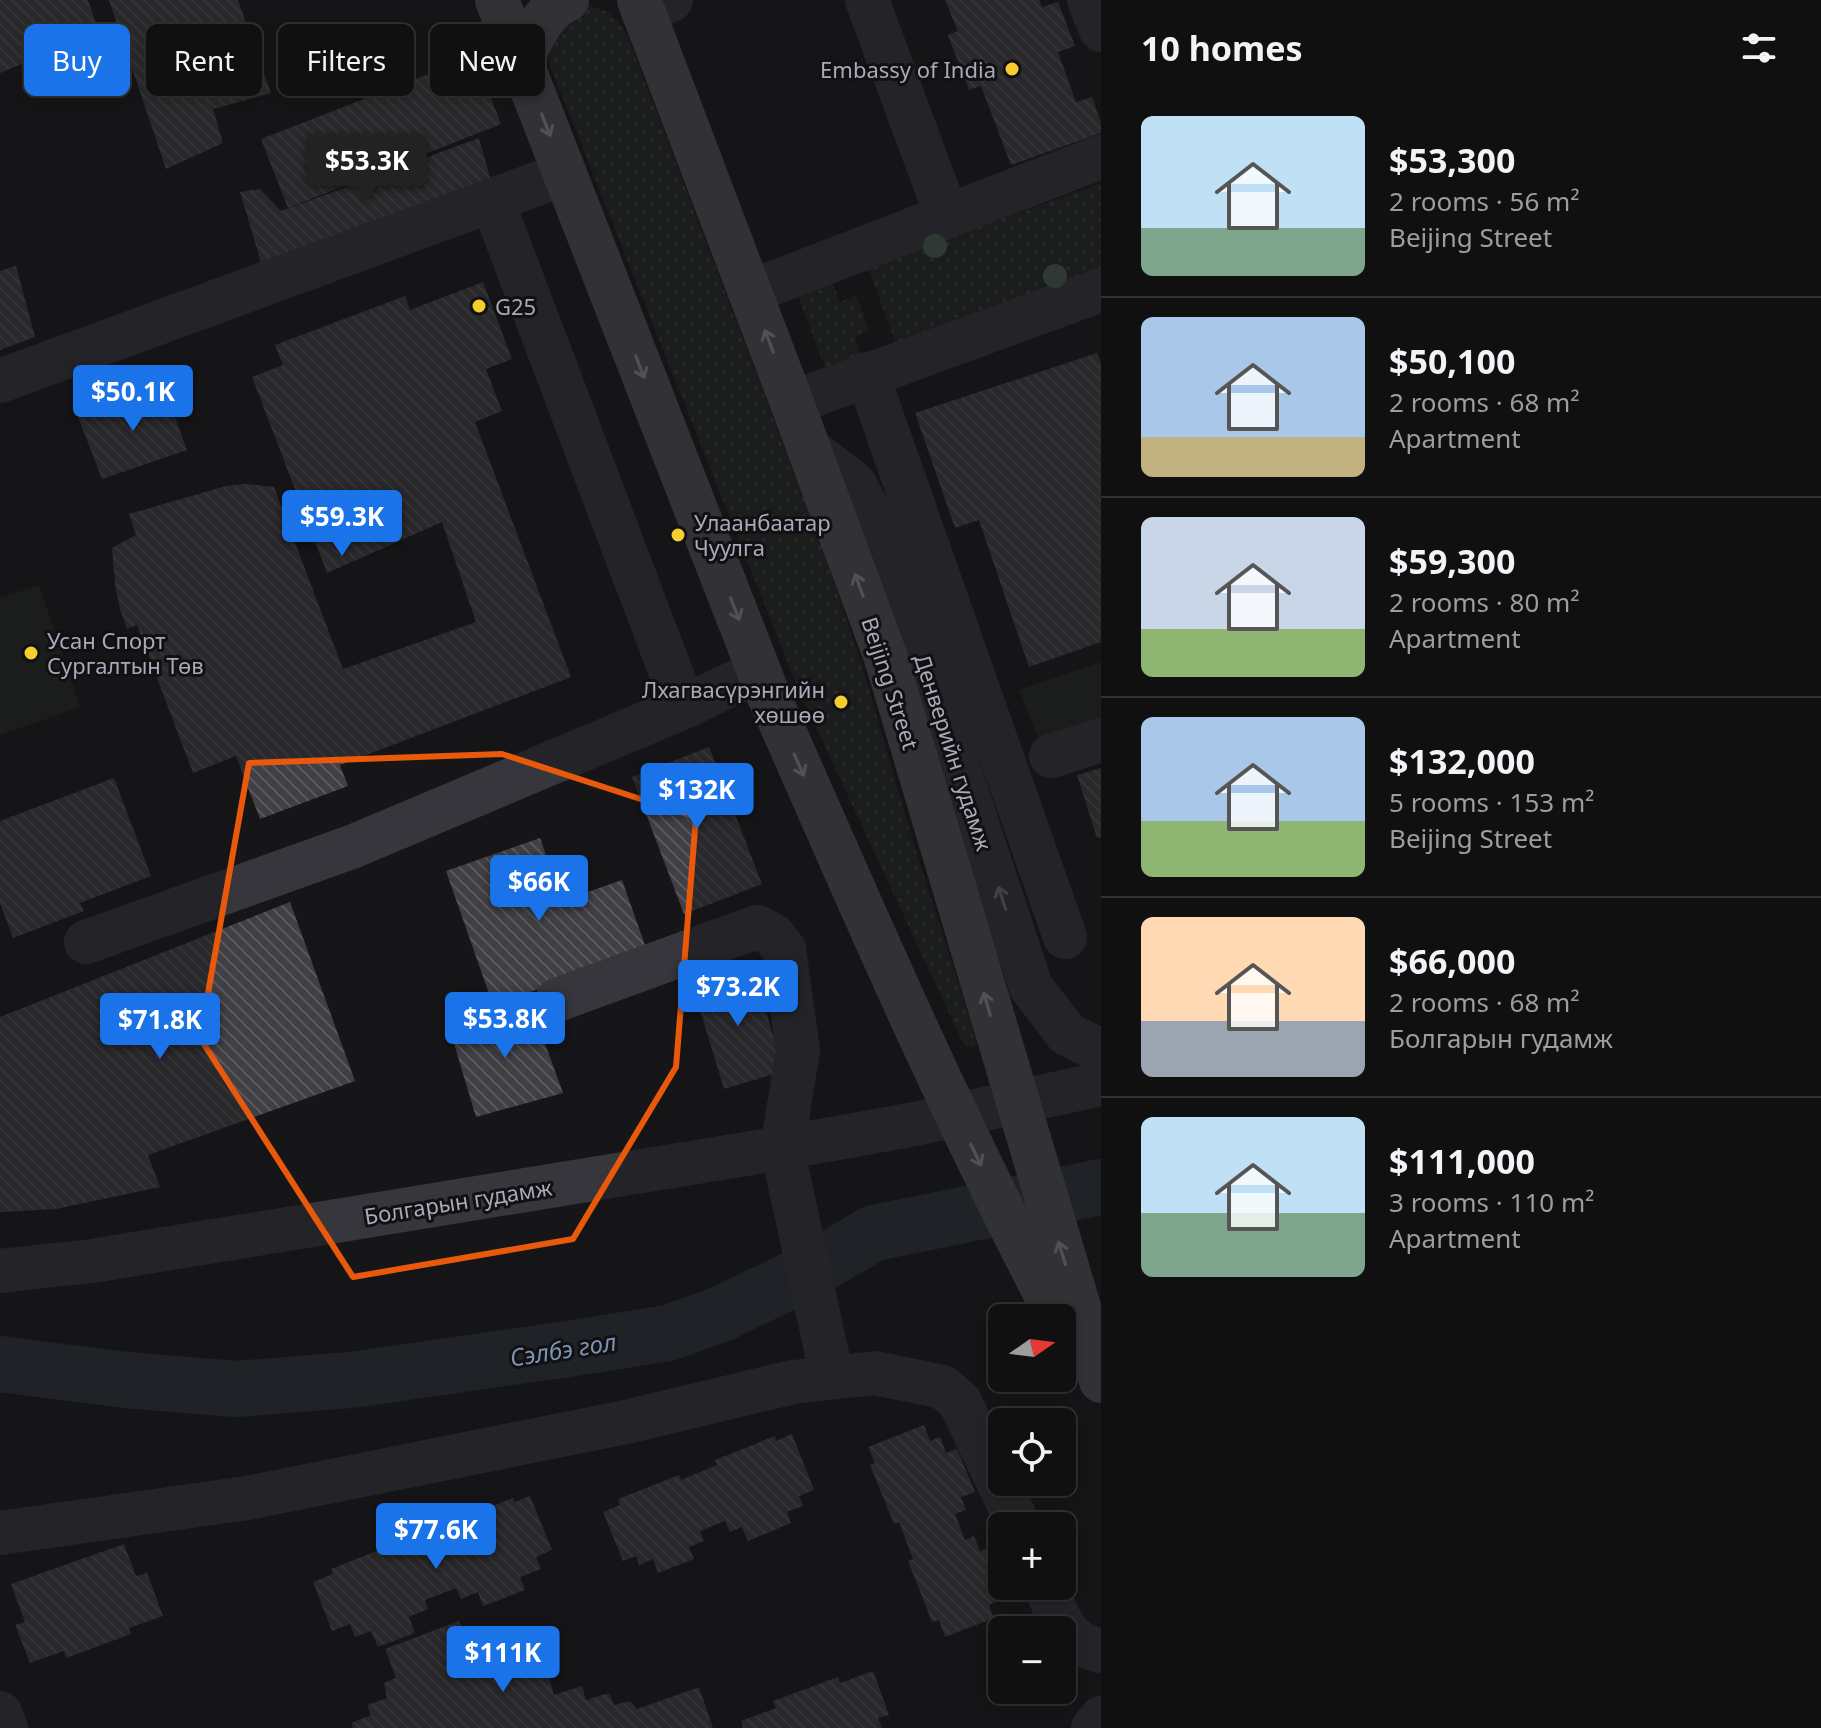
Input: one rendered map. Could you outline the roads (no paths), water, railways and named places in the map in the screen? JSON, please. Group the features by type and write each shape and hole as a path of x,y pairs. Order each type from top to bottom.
{"main road":[{"path":"497,0 507,24"},
{"path":"542,24 558,4 567,0"},
{"name":"Beijing Street","path":"640,3 886,658 1101,1381"},
{"path":"535,96 764,682 919,1036 1011,1229 1051,1304"},
{"path":"1076,1351 1101,1398"}],"street":[{"path":"867,0 947,216"},
{"path":"1089,0 1101,30"},
{"path":"750,292 1101,157"},
{"path":"0,381 564,174"},
{"path":"492,200 684,707"},
{"path":"792,403 1101,290"},
{"path":"867,374 1065,937"},
{"name":"Денверийн гудамж","path":"809,449 854,483 882,536 1031,987 1067,1034 1101,1051"},
{"path":"86,942 354,846 684,707 764,682"},
{"path":"1051,756 1101,740"},
{"path":"557,1000 757,927 773,935 784,949 798,1051 786,1166 829,1362"},
{"name":"Болгарын гудамж","path":"0,1271 786,1166 915,1124 1101,1084"},
{"path":"0,1533 247,1498 626,1422 793,1382 829,1362 943,1387 960,1402 1012,1512"},
{"path":"1051,1600 1062,1628 1077,1641 1101,1651"},
{"path":"0,1713 6,1728"},
{"path":"1093,1728 1101,1718"}],"waterway":[{"name":"Сэлбэ гол","path":"0,1364 126,1380 235,1389 351,1380 668,1333 721,1314 802,1275 874,1233 1101,1187"}],"place":[{"name":"Embassy of India","path":"1012,69"},
{"name":"G25","path":"479,306"},
{"name":"Улаанбаатар Чуулга","path":"678,535"},
{"name":"Усан Спорт Сургалтын Төв","path":"31,653"},
{"name":"Лхагвасүрэнгийн хөшөө","path":"841,702"}]}
